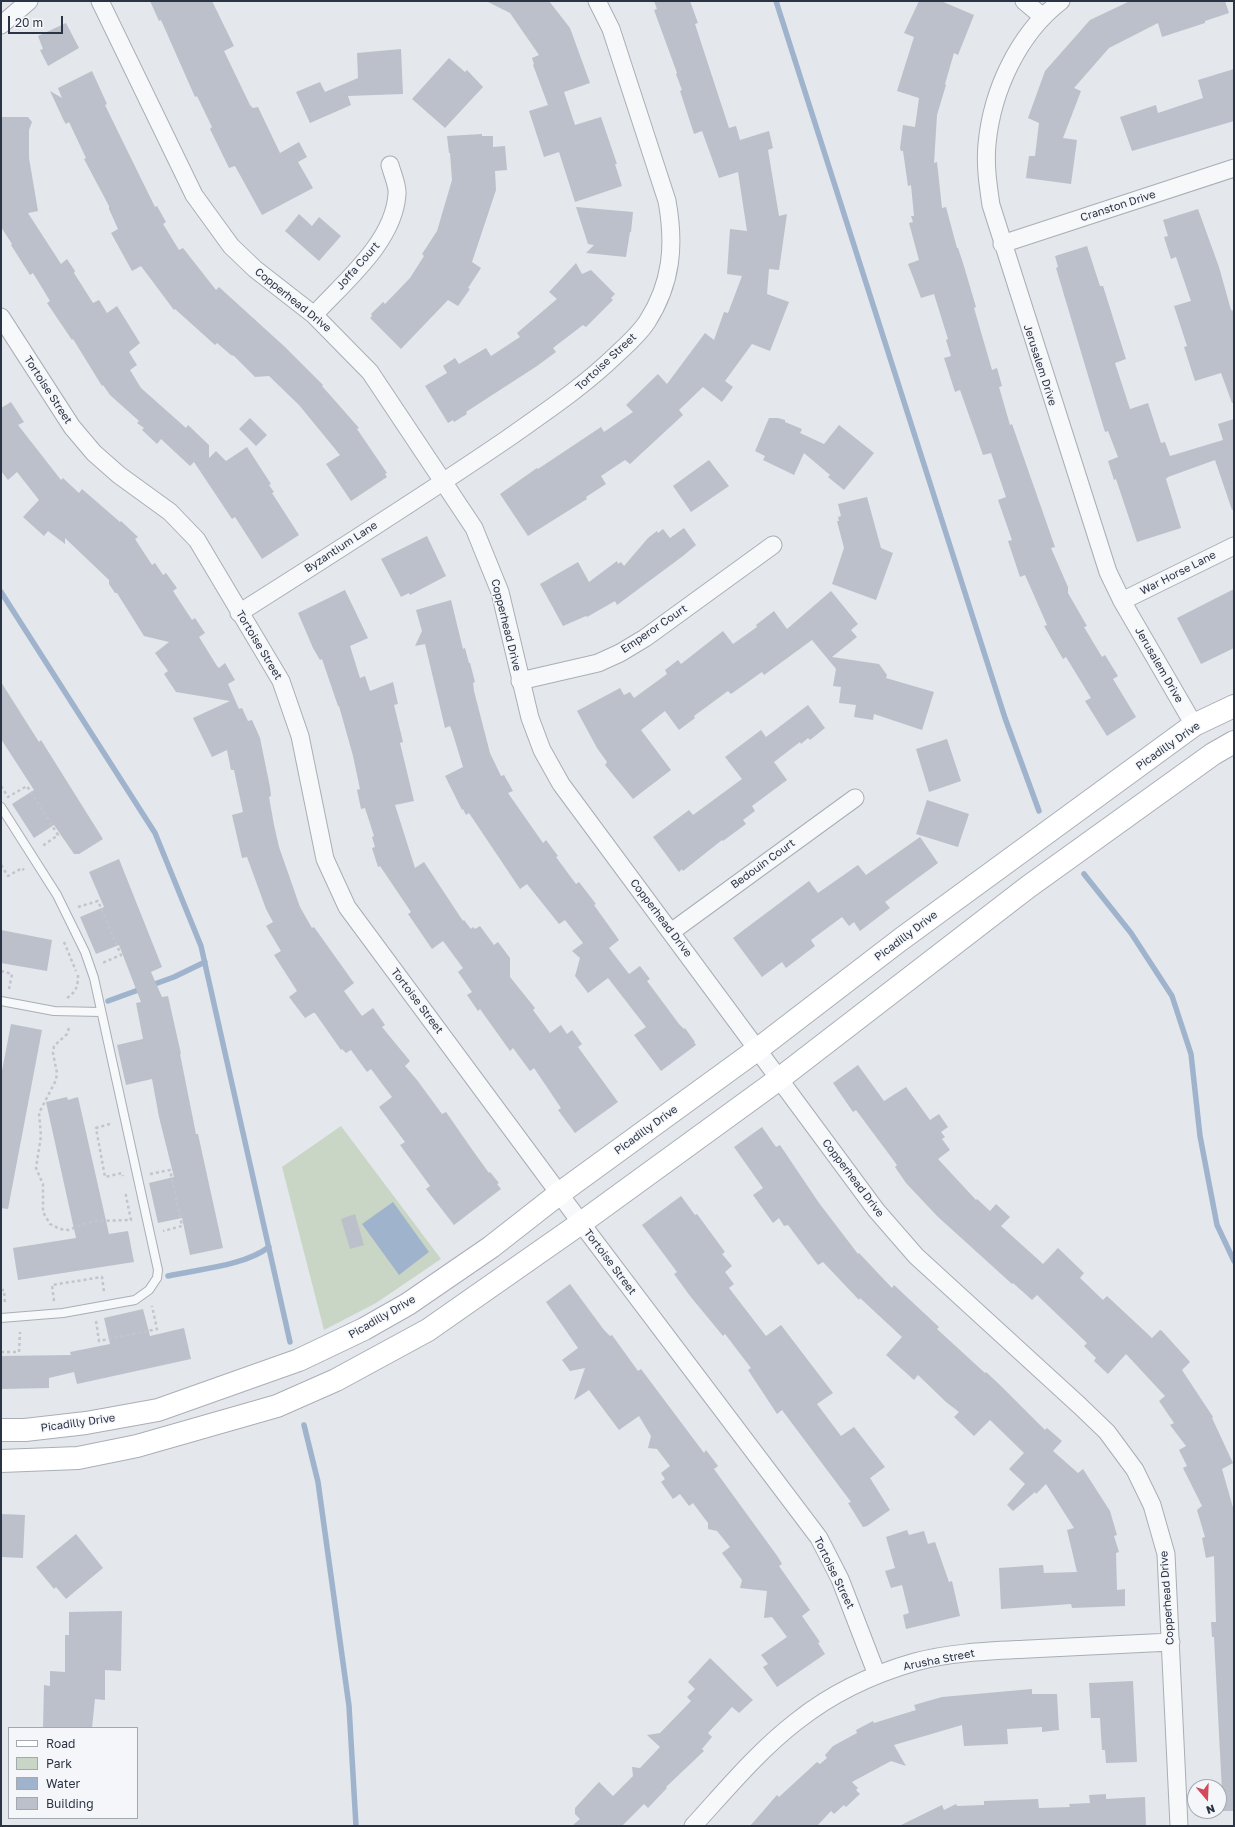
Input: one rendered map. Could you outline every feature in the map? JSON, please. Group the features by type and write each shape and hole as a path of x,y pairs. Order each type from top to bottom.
{"street":[{"path":"1,25 29,1"},
{"name":"Copperhead Drive","path":"100,1 194,195 210,219 231,246 255,270 314,315 370,372 474,528 488,559 500,592 530,718 542,750 561,784 876,1210 916,1256 1107,1432 1135,1470 1152,1505 1166,1554 1179,1826"},
{"name":"Tortoise Street","path":"443,482 564,399 608,362 634,338 646,322 658,302 667,280 672,254 672,227 667,201 611,29 597,1"},
{"path":"1024,1 1043,18"},
{"name":"Jerusalem Drive","path":"1061,1 1043,18 1023,42 1000,86 990,118 986,145 986,175 990,205 1108,572 1122,601 1194,725"},
{"name":"Joffa Court","path":"314,315 376,248 390,222 398,194 390,165"},
{"name":"Cranston Drive","path":"1002,244 1233,171"},
{"name":"Tortoise Street","path":"1,317 72,428 94,453 119,475 170,512 196,540 281,681 300,736 325,859 347,907 581,1223 818,1538 840,1579 877,1675"},
{"name":"Byzantium Lane","path":"240,613 443,482"},
{"name":"Emperor Court","path":"520,681 598,663 620,653 645,638 773,545"},
{"name":"War Horse Lane","path":"1122,601 1234,546"},
{"name":"Picadilly Drive","path":"1,1430 25,1430 86,1423 158,1410 299,1360 371,1326 408,1304 491,1247 560,1193 758,1049 900,940 1194,725 1234,706"},
{"path":"1,1461 78,1458 137,1446 201,1429 277,1406 336,1380 428,1330 581,1223 780,1079 1028,887 1213,754 1234,742"},
{"name":"Bedouin Court","path":"671,932 855,798"},
{"path":"371,1326 387,1353"},
{"name":"Arusha Street","path":"693,1826 766,1747 797,1720 836,1695 877,1675 916,1662 974,1653 1171,1642"}],"lane":[{"path":"1,807 57,895 85,952 94,978 158,1270 157,1278 150,1290 135,1300 63,1313 1,1318"},
{"path":"1,1001 64,1012 101,1012"}],"path":[{"path":"1,786 8,797 27,786 58,835 39,848 43,854"},
{"path":"1,865 8,876 22,868 26,874"},
{"path":"75,903 79,908 98,901 121,954 102,963"},
{"path":"62,939 78,976 78,985 75,991 65,998"},
{"path":"1,971 12,974 9,990 16,991"},
{"path":"69,1028 67,1034 54,1046 53,1053 57,1073 56,1080 39,1113 41,1136 36,1168 43,1184 42,1203 45,1218 55,1227 68,1230 93,1221 131,1220 124,1186"},
{"path":"110,1124 96,1128 105,1177 122,1174 123,1180"},
{"path":"148,1174 170,1170 182,1226 161,1231"},
{"path":"47,1302 54,1301 52,1285 102,1277 104,1292"},
{"path":"1,1290 4,1290 5,1305 12,1305"},
{"path":"96,1321 100,1341 156,1329 152,1306"},
{"path":"1,1352 19,1352 20,1332"}],"green space":[{"path":"341,1126 441,1259 376,1303 324,1330 282,1167"}],"water":[{"path":"393,1202 429,1252 399,1275 362,1224"}],"building":[{"path":"150,1 212,1 234,46 224,51 250,105 253,108 258,107 280,153 299,142 307,157 298,162 313,188 262,215 235,166 229,168 210,129 212,127 197,96 195,97 161,20 159,21"},
{"path":"486,1 549,1 570,28 590,83 564,92 575,125 601,117 617,164 615,164 622,186 575,202 559,152 544,157 529,111 548,105 533,65 532,58 539,55 510,13"},
{"path":"654,1 690,1 698,23 695,24 729,128 736,126 740,140 769,131 773,148 768,150 779,216 787,214 779,270 769,269 767,294 789,302 770,351 752,344 725,381 733,387 722,402 703,387 679,410 683,415 630,464 625,460 601,476 606,484 586,497 587,499 528,536 500,494 537,468 538,469 601,427 604,432 633,412 626,405 658,374 667,384 705,333 714,340 724,312 728,313 742,276 727,274 730,229 747,231 738,172 719,178 702,131 694,134 680,91 682,90 676,74 677,73 654,10 657,9"},
{"path":"919,1 941,1 974,15 958,55 954,53 937,115 934,163 937,162 942,208 946,207 957,248 976,307 974,308 992,370 997,368 1002,386 999,387 1010,425 1012,424 1055,547 1051,548 1068,587 1068,593 1087,626 1084,627 1102,657 1105,655 1118,676 1113,679 1136,717 1107,736 1085,701 1091,698 1066,657 1063,659 1044,626 1047,625 1025,575 1020,577 1008,541 1012,540 998,500 1006,497 991,453 983,455 960,390 955,392 944,358 951,356 946,340 948,339 934,294 921,298 908,264 919,260 909,223 913,222 911,216 914,216 911,185 908,186 903,151 901,151 900,148 903,125 915,127 919,98 897,91 914,37 904,33"},
{"path":"1130,1 1225,1 1229,13 1205,21 1205,23 1162,37 1158,23 1109,48 1074,88 1081,91 1063,138 1077,140 1071,184 1026,178 1029,156 1035,156 1039,123 1028,118 1045,71 1090,20"},
{"path":"66,23 79,48 48,66 40,50 43,49 38,36"},
{"path":"401,49 403,94 348,96 351,105 310,123 296,92 320,82 325,92 358,78 357,53"},
{"path":"449,58 465,72 467,70 483,87 445,128 412,99"},
{"path":"1234,69 1234,121 1132,151 1120,117 1156,105 1158,113 1203,98 1198,80"},
{"path":"92,71 107,104 105,105 155,207 157,206 166,222 163,224 179,250 183,248 216,290 219,287 285,347 323,385 322,386 359,428 357,429 387,473 385,474 387,477 351,501 326,464 340,455 299,405 269,376 255,377 234,356 217,343 215,345 175,309 174,310 141,266 132,271 111,233 118,229 109,206 84,159 86,158 69,122 66,124 64,121 50,91 62,98 58,88"},
{"path":"1,117 28,117 32,122 29,130 29,158 38,211 28,213 61,264 67,259 93,303 99,300 107,313 117,306 140,343 129,352 137,365 130,370 141,388 186,428 188,425 209,445 209,458 216,451 226,461 247,447 271,484 269,485 274,492 272,493 299,535 262,559 235,517 232,519 194,462 190,466 161,439 157,444 142,430 144,428 137,423 139,421 110,395 103,385 102,386 73,339 72,340 47,303 50,301 33,273 30,275 1,227"},
{"path":"482,134 482,136 493,136 493,147 505,146 507,170 495,171 496,190 472,262 481,268 468,288 470,289 458,306 448,300 401,349 370,318 372,316 371,314 383,302 385,304 410,278 424,256 422,254 437,231 452,180 447,136"},
{"path":"576,207 633,212 626,257 586,253 594,245 588,244"},
{"path":"1198,209 1219,267 1231,310 1234,311 1234,403 1232,403 1221,373 1195,381 1184,347 1187,346 1174,306 1191,301 1176,257 1171,259 1164,237 1168,236 1163,220"},
{"path":"299,214 312,226 319,217 341,236 319,261 285,231"},
{"path":"1087,246 1100,286 1103,286 1126,359 1115,363 1130,409 1148,403 1161,443 1165,442 1170,456 1223,440 1218,424 1234,419 1234,509 1232,510 1215,460 1166,479 1181,528 1137,542 1116,479 1114,480 1108,461 1118,457 1108,431 1105,432 1056,268 1058,267 1055,256"},
{"path":"576,263 582,274 591,270 615,294 611,298 613,300 586,327 583,325 553,348 556,352 466,412 467,414 454,422 453,420 448,423 425,386 447,373 443,366 455,358 459,364 486,348 491,356 520,337 517,333 557,299 549,292"},
{"path":"11,402 24,422 18,425 61,480 63,478 79,493 82,489 138,537 135,539 152,565 155,563 163,575 166,573 177,588 173,591 192,620 195,618 205,633 199,637 217,666 219,668 225,663 235,680 228,684 239,709 242,708 248,721 252,720 260,738 270,787 271,796 269,797 279,847 300,907 312,928 314,927 354,983 344,991 362,1016 373,1008 385,1025 382,1027 410,1061 405,1066 442,1114 446,1112 489,1173 490,1172 499,1183 497,1184 501,1189 454,1225 426,1189 430,1186 400,1145 405,1142 379,1107 392,1097 371,1069 367,1072 351,1050 346,1053 342,1049 341,1050 315,1013 305,1018 289,997 297,991 274,955 281,951 266,926 273,922 266,909 247,857 242,858 232,815 243,812 234,770 231,770 227,750 212,757 193,718 230,701 176,692 164,674 168,671 155,653 169,642 144,636 117,593 115,593 109,584 109,580 65,538 65,544 48,531 44,536 23,517 39,500 17,472 8,480 1,471 1,408"},
{"path":"250,418 267,435 256,446 239,429"},
{"path":"769,418 785,420 785,422 802,429 800,433 824,444 839,425 874,453 844,490 828,477 830,475 804,453 794,475 763,460 765,456 755,451"},
{"path":"709,460 729,486 691,512 673,486"},
{"path":"867,497 881,548 893,553 876,600 832,584 844,548 837,521 839,521 838,517 841,516 838,504"},
{"path":"684,528 696,545 683,556 617,605 615,601 587,617 586,616 563,626 540,584 578,562 589,582 617,561 618,564 621,562 624,566 648,538 657,531 658,533 663,529 670,538"},
{"path":"427,536 446,576 410,595 409,593 401,597 381,559"},
{"path":"1234,589 1234,648 1201,664 1177,618"},
{"path":"345,590 368,638 350,646 360,678 365,676 370,691 393,682 398,704 394,705 403,742 400,743 414,801 395,805 415,868 424,862 463,921 464,920 471,929 473,927 475,929 480,926 494,945 498,942 510,958 510,977 535,1008 533,1010 550,1033 561,1025 567,1034 572,1030 582,1044 578,1047 618,1102 575,1133 558,1110 561,1108 534,1068 530,1071 513,1048 510,1051 480,1009 478,1011 467,995 472,992 458,972 463,968 443,941 432,949 408,914 411,912 380,866 378,867 372,848 375,847 372,837 374,836 365,808 361,809 357,790 360,789 353,756 339,706 322,659 320,660 313,648 298,613"},
{"path":"831,591 858,624 851,630 857,637 832,657 879,664 887,675 886,678 934,692 922,730 874,714 873,720 854,717 856,705 839,703 841,687 833,686 836,669 812,640 764,675 762,672 731,694 728,691 694,716 695,718 679,730 665,711 641,730 671,770 633,799 605,765 607,762 597,748 577,711 620,688 624,695 630,692 634,698 667,674 665,670 678,660 681,664 723,631 733,644 757,627 756,625 774,611 787,629"},
{"path":"451,600 463,649 465,648 475,682 473,683 474,691 490,753 501,776 504,775 513,791 508,793 543,843 546,840 558,856 556,857 576,884 579,882 596,904 594,905 619,940 609,948 629,974 640,966 650,979 647,981 679,1024 684,1029 685,1028 695,1042 696,1045 661,1071 634,1035 646,1027 608,978 588,993 575,976 580,958 572,951 583,943 565,920 559,924 527,884 520,889 469,813 466,815 463,809 462,810 445,776 463,767 450,726 445,728 425,644 415,646 422,631 416,610"},
{"path":"1,682 39,742 41,740 103,839 79,854 74,854 54,825 34,838 12,804 34,790 1,739"},
{"path":"808,705 825,728 810,740 808,738 801,744 800,742 774,762 787,780 752,806 755,811 743,820 746,824 723,841 722,840 683,871 682,869 679,872 653,837 689,810 693,815 742,779 725,757 761,730 766,737"},
{"path":"947,739 961,781 929,792 916,749"},
{"path":"927,800 969,814 958,847 916,834"},
{"path":"920,837 938,863 885,902 890,908 860,931 854,922 849,926 842,917 811,940 815,946 786,968 782,962 762,977 733,938 809,881 818,893 858,865 866,875"},
{"path":"119,859 162,967 151,972 162,997 168,996 181,1054 196,1134 198,1134 223,1248 190,1255 182,1218 158,1223 149,1183 174,1177 159,1117 152,1079 126,1085 117,1045 143,1039 136,1003 141,1002 119,945 96,954 80,917 104,907 89,872"},
{"path":"1,930 52,940 47,971 1,963"},
{"path":"11,1024 42,1030 8,1209 1,1208 1,1076"},
{"path":"858,1065 884,1101 906,1087 930,1120 939,1114 948,1127 941,1132 945,1137 942,1139 950,1150 938,1159 976,1200 977,1199 990,1211 996,1204 1010,1217 1001,1226 1043,1264 1058,1248 1084,1273 1080,1278 1103,1300 1107,1296 1152,1338 1160,1330 1162,1331 1190,1362 1182,1370 1213,1417 1212,1418 1233,1463 1222,1469 1234,1511 1234,1811 1227,1811 1227,1779 1221,1779 1214,1637 1212,1637 1211,1622 1216,1622 1214,1556 1206,1558 1202,1538 1205,1537 1197,1510 1202,1506 1183,1468 1187,1466 1179,1450 1186,1446 1170,1425 1174,1423 1159,1401 1165,1396 1126,1354 1108,1374 1094,1361 1096,1358 1084,1346 1087,1343 1037,1295 1032,1300 1013,1283 1012,1284 937,1216 906,1183 895,1167 897,1165 856,1110 853,1112 833,1083"},
{"path":"67,1097 68,1100 78,1097 109,1234 128,1231 134,1262 18,1280 13,1248 76,1238 46,1102"},
{"path":"762,1127 776,1147 780,1145 819,1203 858,1254 859,1253 892,1288 894,1285 939,1327 937,1329 1001,1386 1045,1430 1047,1428 1062,1441 1053,1451 1078,1473 1083,1469 1110,1511 1117,1535 1114,1536 1119,1552 1116,1553 1117,1590 1125,1589 1125,1606 1072,1608 1071,1604 1001,1609 999,1568 1043,1565 1044,1573 1077,1572 1067,1530 1074,1528 1046,1484 1036,1494 1035,1492 1013,1511 1007,1505 1025,1484 1009,1469 1024,1453 990,1420 974,1436 954,1417 959,1412 946,1402 918,1375 914,1380 886,1355 902,1337 860,1298 859,1300 823,1262 818,1265 788,1225 784,1226 779,1218 773,1223 753,1195 763,1188 734,1147"},
{"path":"681,1196 695,1215 697,1214 725,1252 722,1254 732,1266 725,1272 734,1284 729,1288 766,1336 781,1325 833,1393 817,1404 841,1436 854,1427 885,1467 870,1478 890,1510 867,1526 863,1527 848,1503 851,1502 782,1410 777,1414 748,1370 751,1368 725,1334 723,1336 690,1296 674,1274 677,1272 642,1225"},
{"path":"355,1214 364,1245 350,1249 341,1219"},
{"path":"570,1284 604,1330 610,1336 612,1335 638,1371 641,1369 704,1453 706,1450 718,1466 714,1469 778,1557 782,1564 779,1566 810,1610 802,1616 820,1642 818,1643 825,1654 777,1687 763,1667 768,1664 761,1655 787,1637 772,1617 764,1618 767,1591 740,1588 742,1580 722,1553 730,1547 717,1531 708,1529 708,1523 693,1503 689,1506 680,1494 673,1499 661,1482 665,1479 661,1473 670,1466 657,1449 648,1448 651,1436 639,1416 619,1430 589,1390 574,1400 585,1368 570,1371 562,1360 578,1348 546,1302"},
{"path":"143,1309 150,1336 184,1328 191,1359 77,1384 74,1372 49,1378 49,1388 1,1389 1,1356 71,1355 70,1352 110,1344 104,1318"},
{"path":"1,1514 25,1515 23,1558 1,1557"},
{"path":"907,1530 909,1535 924,1531 928,1544 935,1542 949,1582 952,1581 960,1616 906,1629 903,1615 909,1613 902,1585 891,1588 885,1571 895,1568 886,1537"},
{"path":"76,1534 103,1568 66,1599 56,1587 54,1589 36,1567"},
{"path":"122,1611 121,1671 105,1670 105,1700 95,1699 92,1727 43,1727 44,1685 50,1686 50,1671 65,1672 65,1635 69,1635 69,1612"},
{"path":"710,1658 753,1700 739,1713 732,1707 708,1733 712,1737 702,1749 704,1751 666,1787 667,1788 648,1808 644,1804 622,1826 572,1826 580,1819 575,1814 575,1808 599,1782 613,1796 633,1776 632,1767 640,1768 660,1747 647,1735 660,1733 691,1701 687,1697 695,1689 688,1682"},
{"path":"1133,1681 1137,1762 1106,1763 1105,1750 1102,1750 1100,1718 1091,1718 1089,1683"},
{"path":"1032,1689 1032,1694 1057,1694 1059,1730 1042,1732 1042,1727 1007,1729 1008,1744 964,1746 962,1725 894,1745 906,1766 891,1761 852,1782 858,1788 856,1790 860,1794 846,1807 844,1805 834,1814 831,1811 817,1826 750,1826 777,1795 779,1797 817,1762 820,1764 827,1758 825,1755 833,1746 857,1733 856,1730 873,1721 874,1723 916,1710 914,1705 942,1697"},
{"path":"1106,1794 1106,1799 1145,1797 1146,1826 899,1826 942,1805 944,1810 956,1804 957,1806 984,1805 984,1801 1038,1799 1039,1808 1070,1807 1069,1804 1090,1803 1089,1795"}],"waterway":[{"path":"776,1 1005,718 1039,811"},
{"path":"1,592 155,833 201,946 290,1342"},
{"path":"1084,874 1131,933 1172,996 1191,1054 1200,1136 1217,1225 1234,1261"},
{"path":"108,1001 174,977 205,962"},
{"path":"168,1276 234,1263 247,1259 269,1247"},
{"path":"304,1425 318,1482 349,1706 356,1826"}]}
